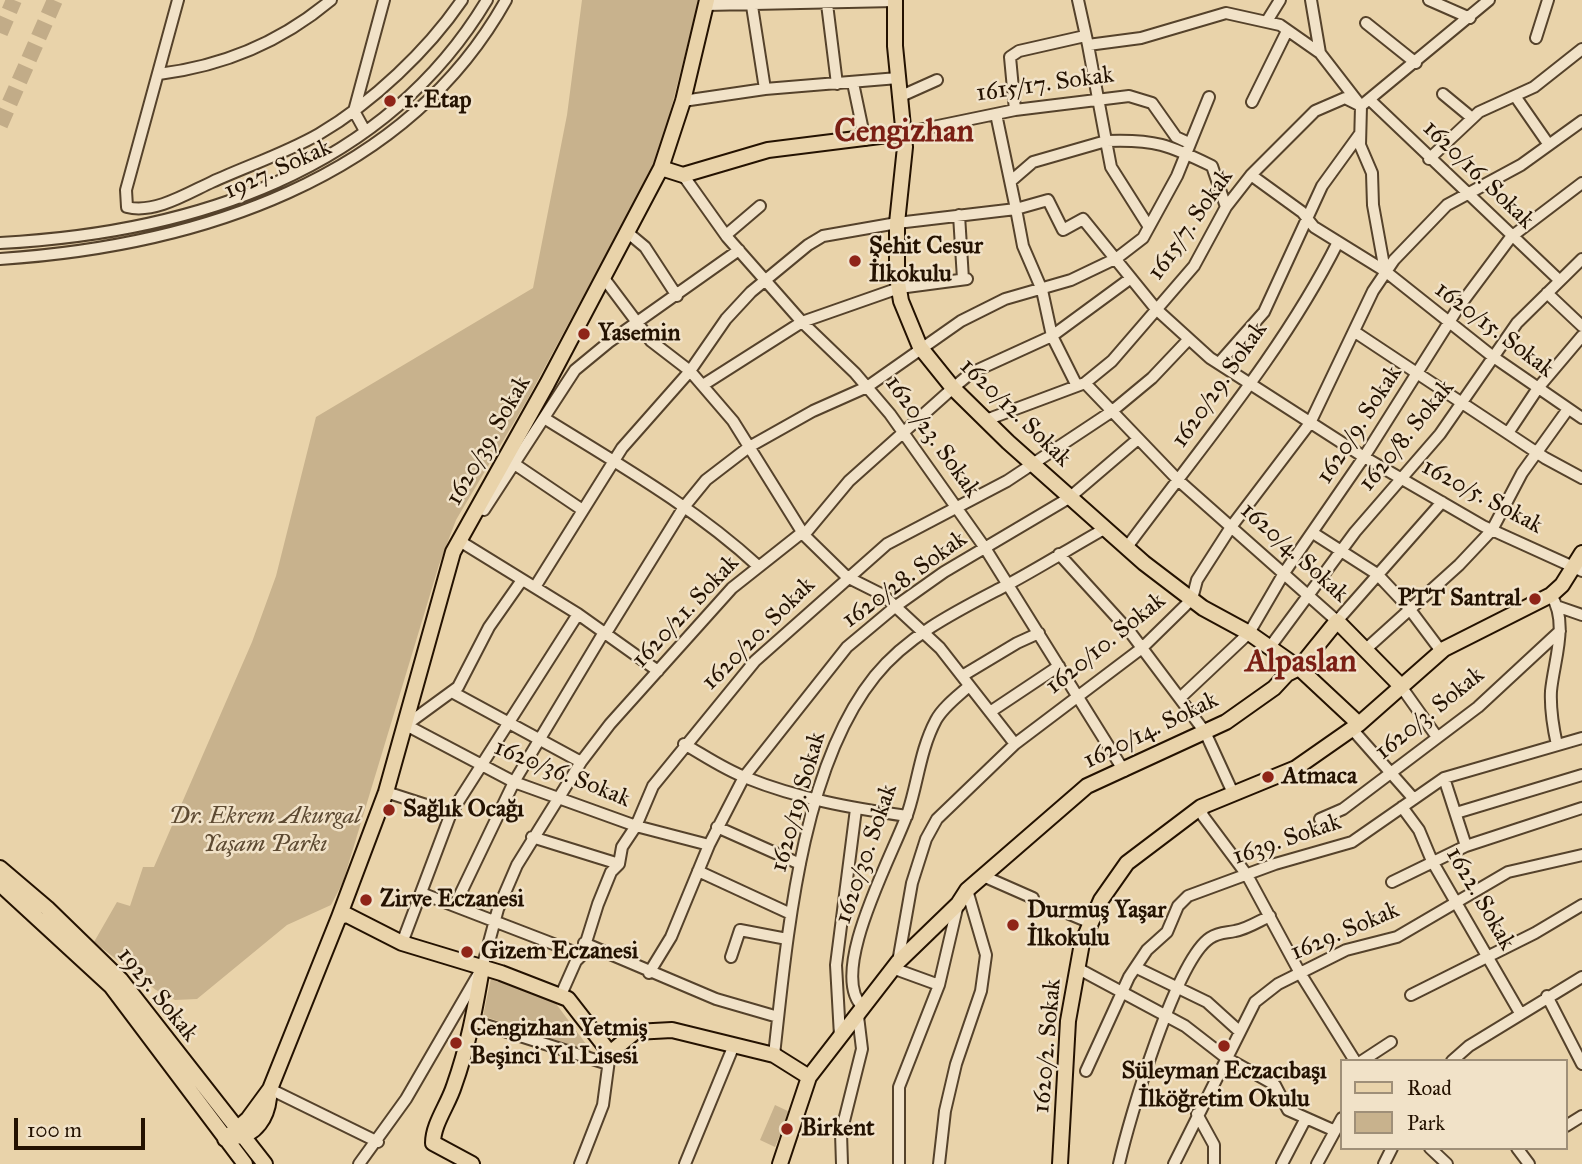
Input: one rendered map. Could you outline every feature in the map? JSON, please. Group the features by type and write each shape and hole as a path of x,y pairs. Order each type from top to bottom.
{"main road":[{"name":"1620/12. Sokak","path":"895,1 905,161 897,223 899,288 920,347 953,388 1069,498 1192,599 1299,668 1356,726"},
{"name":"1620/39. Sokak","path":"225,1139 240,1133 270,1090 339,917 386,792 461,541 661,168 683,101 706,3"},
{"name":"1615/17. Sokak","path":"683,175 768,150 865,140 904,133"},
{"path":"661,168 683,175"},
{"path":"1555,601 1578,570 1582,553"},
{"name":"1620/2. Sokak","path":"1060,1164 1068,1021 1082,943 1101,900 1127,863 1201,807 1296,768 1356,726 1441,651 1555,601"},
{"name":"1620/4. Sokak","path":"1337,621 1400,685"},
{"name":"1620/14. Sokak","path":"780,1164 809,1077 896,966 958,904 967,890 1087,786 1226,722 1299,668 1337,621"},
{"name":"1925. Sokak","path":"0,868 47,908 121,980 265,1164"},
{"name":"1925. Sokak","path":"0,884 111,986 245,1164"},
{"path":"339,917 347,915 402,943 568,999 609,1058 635,1032 672,1030 774,1055 809,1077"},
{"path":"472,1164 433,1143 433,1134 454,1088 473,1021 482,968"}],"street":[{"path":"178,0 125,190 127,207 136,209 177,198 318,135 354,111 433,40 462,0"},
{"path":"159,74 194,70 257,48 293,29 331,0"},
{"path":"365,131 354,111 384,0"},
{"name":"1927. Sokak","path":"0,243 94,234 171,220 220,205 311,166 398,108 446,60 488,0"},
{"name":"1927. Sokak","path":"0,259 72,251 172,233 250,208 317,180 357,158 437,93 464,65 506,0"},
{"path":"1078,0 1111,167 1149,227"},
{"path":"1267,21 1280,0"},
{"path":"1311,0 1320,53"},
{"path":"1429,0 1470,18"},
{"path":"1219,363 1264,312 1322,186 1359,135 1365,103 1489,0"},
{"path":"1536,38 1548,0"},
{"path":"706,3 752,6 895,1"},
{"path":"827,4 837,84"},
{"path":"752,6 765,89"},
{"path":"1014,110 1010,57 1019,51 1087,40 1141,38 1226,13 1267,21 1287,31 1320,53 1365,103"},
{"path":"1366,23 1416,62"},
{"path":"1252,103 1287,31"},
{"path":"1429,159 1472,118 1504,99 1534,87 1582,49"},
{"path":"683,101 765,89 898,78"},
{"path":"900,97 937,80"},
{"path":"853,83 865,140"},
{"path":"1443,94 1472,118"},
{"name":"1615/17. Sokak","path":"904,133 1014,110 1129,96 1143,98 1152,103 1176,138 1187,148"},
{"path":"1515,96 1549,145"},
{"path":"456,903 514,782 539,738 684,507 706,480 749,447 813,411 867,387 920,347 961,321 1005,299 1042,290 1117,258 1143,238 1177,176 1209,97"},
{"name":"1615/7. Sokak","path":"986,420 1081,383 1112,361 1194,266 1226,207 1251,175 1315,111 1345,98 1365,103"},
{"name":"1620/16. Sokak","path":"1365,103 1558,279"},
{"name":"1620/4. Sokak","path":"996,114 1023,246 1042,290 1052,336 1081,383 1178,480 1337,621"},
{"name":"1620/10. Sokak","path":"896,966 912,883 926,839 937,819 957,797 1016,744 1142,648 1192,599 1197,580 1231,527 1310,423 1385,271 1447,205 1468,197 1582,121"},
{"path":"1359,135 1372,173 1373,205 1385,271"},
{"path":"1011,181 1033,162 1106,141 1141,140 1187,148 1212,166 1226,207"},
{"name":"1620/23. Sokak","path":"683,175 726,235 802,322 890,414 902,435 985,548 1124,771"},
{"name":"1620/15. Sokak","path":"1251,175 1306,217 1314,227 1385,271 1448,324 1582,418"},
{"name":"1620/9. Sokak","path":"1180,698 1249,634 1284,573 1364,457 1448,324 1511,237 1582,183"},
{"name":"1620/5. Sokak","path":"1016,209 1048,200 1063,230 1083,219 1156,309 1188,340 1219,363 1364,457 1442,502 1492,530 1578,570"},
{"path":"726,235 760,206"},
{"path":"535,587 581,509 614,461 690,371 726,319 765,279 823,236 897,223 1016,209"},
{"path":"703,385 802,322 899,288 965,279 959,215"},
{"path":"627,232 645,247 677,296"},
{"name":"1620/29. Sokak","path":"1127,547 1249,383 1318,283 1338,242"},
{"path":"658,671 578,614 461,541 575,370 739,250"},
{"name":"1620/8. Sokak","path":"1270,647 1341,551 1462,404 1488,368 1492,356 1517,323 1558,279 1582,259"},
{"path":"603,277 651,341 690,371 733,421 804,535 847,578 883,595 924,632 1016,744"},
{"name":"1620/21. Sokak","path":"359,1164 378,1142 482,968 495,919 532,837 581,762 658,671 724,596 758,566 799,535 804,535 849,481 971,373 1052,336 1131,278"},
{"path":"1547,293 1582,326"},
{"path":"1355,332 1536,452 1582,478"},
{"path":"1508,433 1538,388 1582,336"},
{"name":"1620/20. Sokak","path":"560,997 576,961 582,955 611,872 619,864 622,847 636,826 653,786 684,744 755,661 887,544 956,510 1111,412 1152,378 1188,340"},
{"path":"1366,649 1459,565 1492,530 1536,452 1568,409"},
{"path":"544,418 684,507 726,537 758,566"},
{"name":"1620/28. Sokak","path":"649,973 671,937 709,845 744,778 847,647 896,606 1069,498 1138,439"},
{"path":"513,463 581,509"},
{"name":"1620/14. Sokak","path":"1337,621 1442,502"},
{"name":"1620/19. Sokak","path":"774,1055 787,939 800,864 817,801 840,733 856,704 877,675 924,632 956,610 1106,528"},
{"path":"1313,533 1377,574 1410,610 1441,651"},
{"path":"1059,554 1142,648 1205,732 1233,793"},
{"path":"406,725 452,692 489,627 522,580"},
{"path":"1555,601 1582,615"},
{"path":"1555,601 1560,631 1551,691 1551,715 1557,745"},
{"path":"402,943 451,813 578,614"},
{"name":"1620/3. Sokak","path":"1320,819 1343,809 1479,707 1560,631"},
{"path":"962,676 1039,633"},
{"path":"990,712 1059,666"},
{"name":"1620/4. Sokak","path":"1400,685 1437,737"},
{"name":"1620/30. Sokak","path":"842,1164 841,1133 862,1049 860,1011 850,986 857,947 865,917 907,816 930,731 938,717 969,686"},
{"path":"452,692 581,762"},
{"name":"1620/36. Sokak","path":"406,725 514,782 636,826 709,845"},
{"path":"1356,726 1413,798"},
{"name":"1639. Sokak","path":"1086,1071 1121,993 1147,950 1167,932 1178,906 1188,896 1247,874 1352,842 1444,778 1582,738"},
{"path":"684,744 744,778 817,801 907,816"},
{"path":"1455,813 1582,775"},
{"path":"1444,778 1465,846"},
{"path":"386,792 451,813"},
{"path":"1201,807 1203,816 1247,874 1300,973 1354,1059"},
{"name":"1622. Sokak","path":"1402,807 1419,830 1432,861 1520,1013"},
{"path":"1392,882 1465,846 1582,808"},
{"path":"840,1036 836,965 856,809"},
{"path":"718,827 800,864"},
{"path":"532,837 619,864"},
{"name":"1629. Sokak","path":"1174,1164 1225,1057 1255,1002 1300,973 1346,950 1396,937 1508,872 1582,855"},
{"path":"698,871 791,914"},
{"path":"983,876 1033,898"},
{"path":"939,1164 945,1111 956,1064 981,991 986,954 967,890"},
{"path":"421,892 456,903 582,955"},
{"path":"899,1164 899,1087 939,985 958,904"},
{"path":"1411,995 1535,933 1582,905"},
{"path":"1068,913 1091,923"},
{"path":"1119,1164 1164,1016 1191,955 1209,938 1224,931 1245,928 1270,916"},
{"path":"731,957 740,930 787,939"},
{"path":"584,943 649,973 716,999 778,1017"},
{"path":"896,966 939,985"},
{"path":"1077,968 1185,1026 1225,1057 1275,1086 1288,1110 1333,1130"},
{"path":"1137,968 1207,1002 1239,1031"},
{"path":"1454,1059 1469,1046 1546,996 1582,977"},
{"path":"1546,996 1582,1064"},
{"path":"473,1021 609,1058 598,1125 580,1164"},
{"path":"1365,1059 1391,1042"},
{"path":"685,1164 734,1045"},
{"path":"270,1090 378,1142"},
{"path":"1197,1114 1214,1144 1214,1164"},
{"path":"1282,1164 1306,1118"},
{"path":"1317,1164 1340,1121"},
{"path":"1432,1150 1445,1163"}],"green space":[{"name":"Dr. Ekrem Akurgal Yaşam Parkı","path":"582,0 699,0 664,136 652,169 526,402 456,520 439,565 343,882 331,905 287,925 197,999 175,1000 156,990 94,942 117,902 130,906 143,867 154,867 252,642 276,576 316,417 533,288 567,115"},
{"path":"491,978 554,1001 592,1052 483,1016"},
{"path":"775,1105 790,1112 775,1147 760,1140"}],"tunnel":[{"path":"0,33 14,0"},
{"path":"0,125 55,0"}],"place":[{"name":"1. Etap","path":"390,101"},
{"name":"Şehit Cesur İlkokulu","path":"855,261"},
{"name":"Yasemin","path":"584,334"},
{"name":"PTT Santral","path":"1535,599"},
{"name":"Atmaca","path":"1268,777"},
{"name":"Sağlık Ocağı","path":"389,810"},
{"name":"Zirve Eczanesi","path":"366,900"},
{"name":"Durmuş Yaşar İlkokulu","path":"1013,925"},
{"name":"Gizem Eczanesi","path":"467,952"},
{"name":"Cengizhan Yetmiş Beşinci Yıl Lisesi","path":"456,1043"},
{"name":"Süleyman Eczacıbaşı İlköğretim Okulu","path":"1224,1046"},
{"name":"Birkent","path":"787,1129"}],"district":[{"name":"Cengizhan","path":"904,133"},
{"name":"Alpaslan","path":"1301,663"}]}
